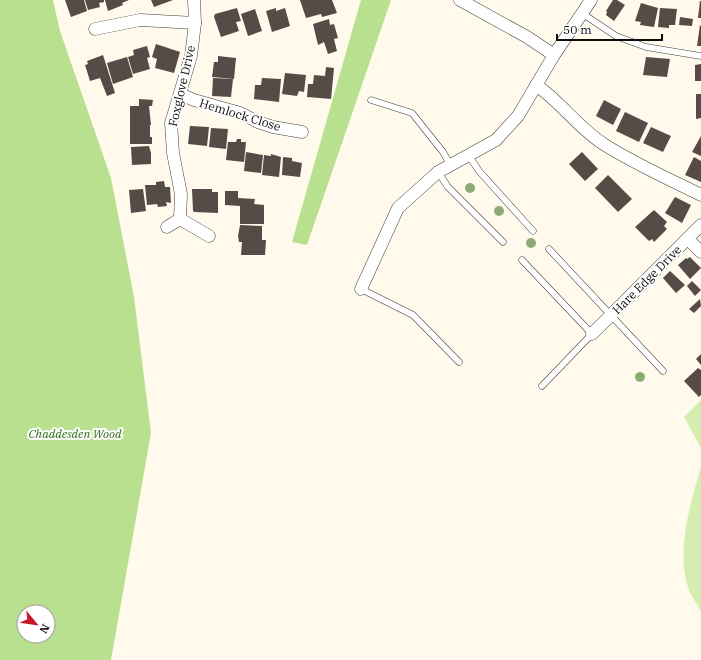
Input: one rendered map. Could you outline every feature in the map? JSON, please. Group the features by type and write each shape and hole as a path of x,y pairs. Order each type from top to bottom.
{"street":[{"name":"Foxglove Drive","path":"180,219 181,194 173,153 171,123 191,56 195,23 194,0"},
{"path":"460,0 527,37 554,55"},
{"path":"361,289 398,208 438,172 496,140 518,116 554,55 591,0"},
{"path":"95,29 140,20 195,23"},
{"path":"536,85 552,96 588,133 605,146 701,195"},
{"name":"Hemlock Close","path":"180,94 194,100 240,112 258,122 273,127 302,132"},
{"path":"167,227 180,219 209,236"},
{"name":"Hare Edge Drive","path":"592,334 701,225"},
{"path":"688,239 701,252"}],"lane":[{"path":"583,14 616,36 646,47 701,56"},
{"path":"371,100 412,114 443,152 451,166"},
{"path":"469,156 479,171 533,232"},
{"path":"438,172 448,187 503,242"},
{"path":"549,249 663,371"},
{"path":"522,260 592,334 542,386"},
{"path":"361,289 414,315 459,362"}],"green space":[{"name":"Chaddesden Wood","path":"0,0 53,0 60,31 111,178 134,297 151,433 111,660 0,660"},
{"path":"361,0 391,0 307,245 292,242"},
{"path":"701,400 701,448 684,417"},
{"path":"701,465 701,612 690,593 685,577 684,545 689,512"}],"building":[{"path":"65,0 84,0 87,11 71,17"},
{"path":"85,0 104,0 104,2 99,3 100,7 88,10"},
{"path":"105,0 129,0 122,3 123,5 108,11"},
{"path":"151,0 173,0 154,7"},
{"path":"300,0 332,0 337,13 322,17 321,14 306,18"},
{"path":"613,0 617,0 625,5 614,21 606,15 606,11"},
{"path":"700,1 701,18 698,18"},
{"path":"641,3 658,8 654,27 640,25 641,22 635,21"},
{"path":"237,8 241,21 236,22 239,31 221,37 214,17 215,14"},
{"path":"276,8 276,11 285,8 290,26 272,32 266,11"},
{"path":"660,8 677,9 675,25 669,25 669,28 658,27"},
{"path":"255,9 262,31 248,36 241,14"},
{"path":"680,17 693,19 692,26 679,25"},
{"path":"329,19 330,25 334,24 338,38 334,39 337,51 328,54 324,42 318,45 313,24"},
{"path":"700,25 701,46 697,46"},
{"path":"156,44 180,52 174,73 155,68 157,59 152,57"},
{"path":"147,46 150,57 147,58 150,69 133,74 128,57 134,55 133,50"},
{"path":"103,55 115,93 107,96 100,78 90,81 85,65 88,64 87,61"},
{"path":"218,56 236,58 234,79 212,77 214,62 218,62"},
{"path":"127,57 133,77 113,84 107,63"},
{"path":"646,57 670,59 667,77 643,75"},
{"path":"701,64 701,81 695,81 695,65"},
{"path":"326,67 334,68 331,99 307,97 308,84 313,84 314,75 325,76"},
{"path":"285,73 306,75 304,92 299,91 297,96 282,94"},
{"path":"213,78 233,79 231,97 212,96"},
{"path":"262,78 281,79 279,102 254,99 255,85 261,85"},
{"path":"696,94 701,94 701,118 696,119"},
{"path":"139,99 153,100 152,106 149,106 151,125 150,137 152,137 152,144 130,144 130,106 139,106"},
{"path":"604,100 621,109 613,125 596,116"},
{"path":"625,112 648,123 639,142 616,131"},
{"path":"190,126 209,127 207,146 188,144"},
{"path":"651,127 671,136 663,152 643,143"},
{"path":"211,128 228,129 226,149 209,147"},
{"path":"701,136 701,156 692,152"},
{"path":"237,139 241,139 241,142 246,142 244,162 226,160 228,142 236,142"},
{"path":"149,146 151,153 151,164 132,165 131,147"},
{"path":"246,152 263,155 261,173 244,171"},
{"path":"582,152 598,169 585,181 569,164"},
{"path":"271,154 281,157 279,177 262,175 264,155 271,156"},
{"path":"283,157 292,158 292,161 302,163 300,177 282,175"},
{"path":"694,157 701,161 701,182 685,175"},
{"path":"608,175 632,199 618,212 595,188"},
{"path":"164,181 165,187 170,187 171,203 166,202 167,206 158,207 157,204 147,205 145,185 156,185 156,182"},
{"path":"143,189 146,211 131,213 129,190"},
{"path":"192,189 212,189 212,192 218,192 218,213 194,212"},
{"path":"225,191 238,191 238,198 255,199 254,204 264,205 264,224 240,224 240,206 225,205"},
{"path":"675,197 691,205 682,223 665,213"},
{"path":"654,210 667,222 664,226 667,229 654,242 652,239 649,241 635,227"},
{"path":"240,225 262,226 262,240 266,240 265,255 241,255 242,242 239,242 238,236"},
{"path":"690,257 701,268 690,279 678,265 686,258 687,259"},
{"path":"670,271 685,285 676,293 663,278"},
{"path":"692,281 701,290 695,296 687,286"},
{"path":"700,299 701,306 694,313 689,309"},
{"path":"701,354 701,365 696,359"},
{"path":"698,368 701,370 701,395 699,397 684,381"}]}
